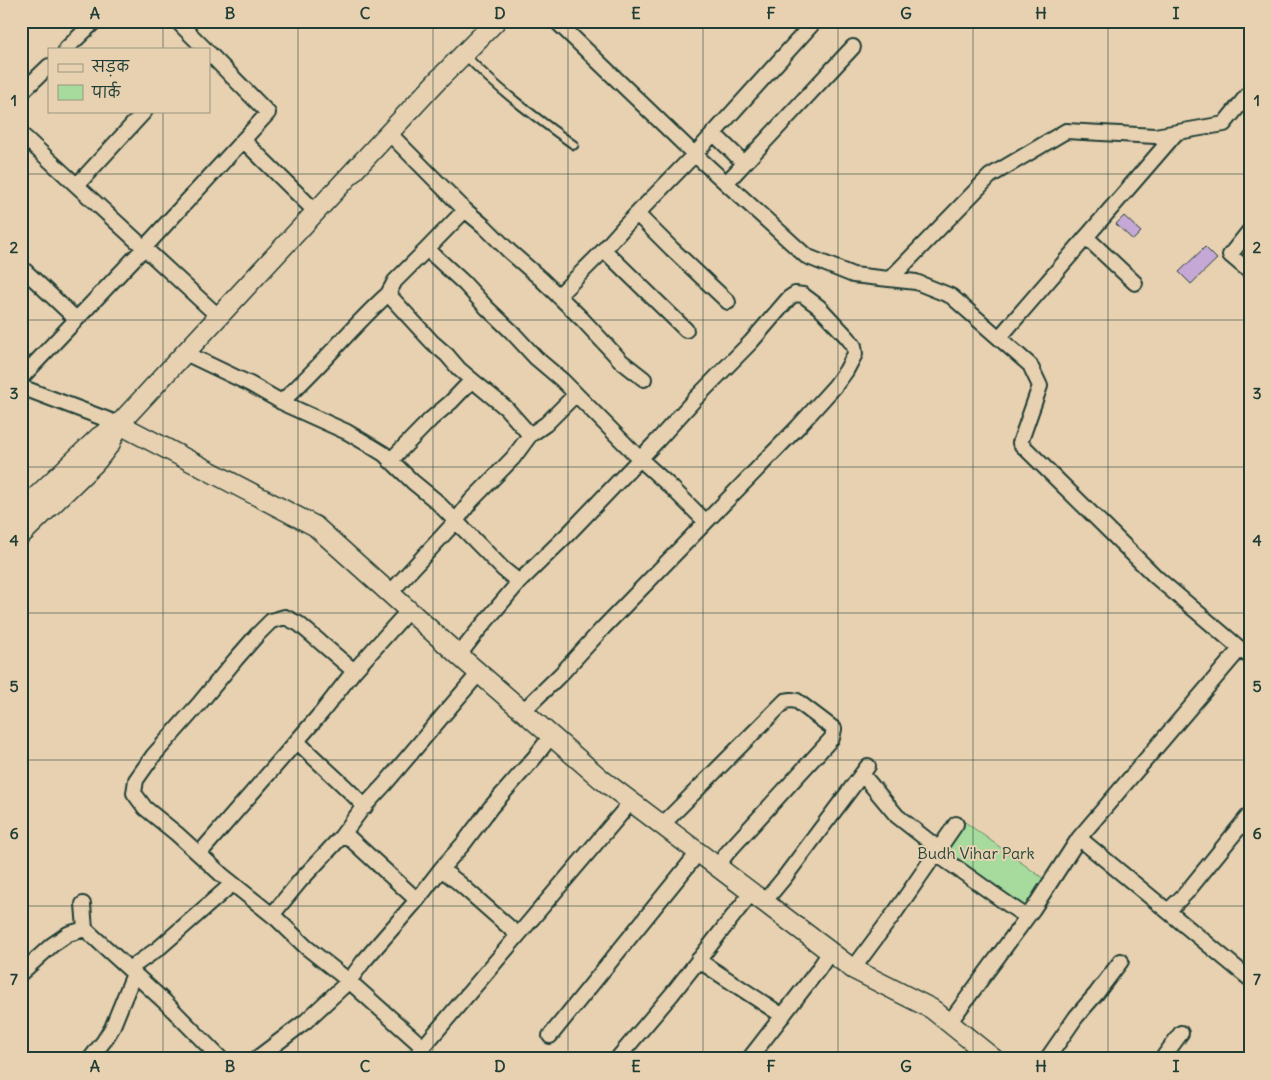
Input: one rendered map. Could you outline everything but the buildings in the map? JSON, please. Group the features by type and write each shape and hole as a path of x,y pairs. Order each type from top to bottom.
{"street":[{"path":"67,48 95,21"},
{"path":"177,21 203,48"},
{"path":"21,511 99,437 119,424 389,133 496,21"},
{"path":"556,21 695,154 806,256 854,275 916,282 951,296 1030,365 1040,386 1020,443 1156,577 1245,653 1079,838 1027,917 949,1023"},
{"path":"558,296 695,154 815,21"},
{"path":"726,183 853,47"},
{"path":"21,378 268,113 210,55"},
{"path":"21,93 48,67"},
{"path":"890,279 990,176 1066,131 1155,136 1224,124 1250,92"},
{"path":"77,185 144,112"},
{"path":"998,338 1177,132"},
{"path":"389,133 465,210 589,325 621,361 644,379"},
{"path":"714,133 744,163"},
{"path":"21,134 218,317"},
{"path":"243,140 316,212"},
{"path":"281,402 314,371 388,294 395,281 465,210"},
{"path":"637,214 728,302"},
{"path":"1250,230 1230,255 1250,272"},
{"path":"1086,237 1135,284"},
{"path":"426,248 464,283 536,358 562,380 706,522"},
{"path":"604,250 686,330"},
{"path":"21,267 76,320"},
{"path":"388,294 459,369 506,408 530,435"},
{"path":"458,655 519,582 640,459 789,298 795,294 803,294 819,307 854,346 855,354 852,361 835,386 798,428 523,711"},
{"path":"186,353 250,384 281,402 347,432 371,446 435,500 503,569 519,582"},
{"path":"390,461 472,380"},
{"path":"21,387 119,424 315,526 458,655 601,779 853,969 932,1009 994,1059"},
{"path":"390,593 456,521 471,501 513,458 530,435 546,424 576,394"},
{"path":"21,535 96,462 110,444 119,424"},
{"path":"199,854 322,712 354,671 409,610"},
{"path":"354,671 299,624 285,617 271,621 241,653 153,756 136,780 134,793 145,808 232,884 272,915 306,947 350,981 423,1047"},
{"path":"272,915 480,673"},
{"path":"662,825 785,700 797,700 834,729 832,738 717,867"},
{"path":"256,1059 306,1021 350,981 363,962 417,900 551,736"},
{"path":"297,741 364,806"},
{"path":"617,1059 698,960 758,897 784,878 865,770 897,816 999,899 1027,917"},
{"path":"413,1059 631,802"},
{"path":"1168,911 1186,893 1250,814"},
{"path":"853,969 956,824"},
{"path":"344,833 417,900"},
{"path":"1079,838 1248,973"},
{"path":"550,1036 698,853"},
{"path":"441,869 518,935"},
{"path":"90,1059 112,1028 132,972 232,884"},
{"path":"83,904 85,929 165,1002 222,1059"},
{"path":"21,973 52,945 68,934 85,929"},
{"path":"750,1059 830,952"},
{"path":"698,960 782,1016"},
{"path":"1047,1059 1076,1017 1121,961"},
{"path":"1162,1059 1181,1033"}],"lane":[{"path":"464,54 481,72 526,110 574,145"}],"green space":[{"name":"Budh Vihar Park","path":"965,822 1044,879 1030,913 944,853"}]}
